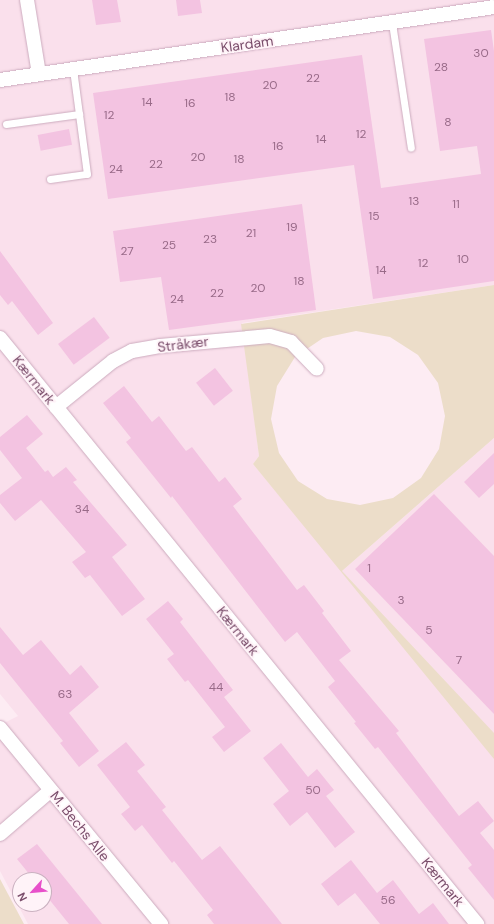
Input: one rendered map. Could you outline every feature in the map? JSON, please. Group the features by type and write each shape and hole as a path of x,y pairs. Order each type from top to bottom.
{"street":[{"path":"27,0 39,74"},
{"name":"Klardam","path":"0,80 494,7"},
{"name":"Stråkær","path":"56,406 113,361 132,351 160,346 270,336 291,342 318,369"},
{"name":"Kærmark","path":"0,338 477,924"},
{"name":"M. Bechs Alle","path":"0,728 161,924"},
{"path":"0,834 51,790"}],"lane":[{"path":"392,23 411,148"},
{"path":"50,179 88,174 73,69"},
{"path":"6,124 79,114"}],"shaded area":[{"path":"0,0 494,0 494,285 242,323 259,456 253,464 342,571 494,438 494,924 28,924 22,912 52,912 52,872 12,872 12,894 0,871 0,725 18,716 0,694"},
{"path":"494,285 494,438 342,571 494,733 494,759 253,464 259,456 241,324","holes":["356,331 390,337 418,355 438,383 445,416 439,449 421,478 393,498 360,505 327,499 298,481 279,453 271,419 277,386 295,357 323,338"]},
{"path":"0,879 12,902 12,912 18,912 24,924 0,924"}],"building":[{"path":"92,0 117,0 121,22 96,25"},
{"path":"176,0 200,0 202,13 178,16"},
{"path":"491,30 494,51 494,281 373,299 354,165 108,199 93,93 362,55 381,188 481,174 477,146 440,151 424,39"},
{"path":"69,129 72,145 41,151 38,135"},
{"path":"302,204 316,310 169,330 161,277 120,282 113,231"},
{"path":"0,251 53,323 38,335 12,301 8,305 0,295"},
{"path":"94,317 110,338 74,365 58,344"},
{"path":"215,368 233,391 214,406 196,383"},
{"path":"124,386 152,422 159,416 186,451 192,447 219,482 225,477 242,499 233,506 297,590 304,585 324,611 322,613 351,651 339,660 399,731 396,733 459,816 478,801 494,821 480,833 494,850 494,900 468,868 472,865 378,747 375,749 354,723 356,722 328,687 335,681 297,632 285,642 172,496 171,498 126,442 131,438 103,403"},
{"path":"27,415 43,434 26,448 45,472 48,470 53,477 66,467 77,480 73,482 127,545 112,557 145,599 122,616 90,575 85,578 72,562 86,552 41,500 15,521 0,503 0,495 22,478 0,450 0,437"},
{"path":"494,453 494,484 479,498 464,482"},
{"path":"434,494 494,556 494,714 355,569"},
{"path":"168,601 183,619 180,622 233,690 224,697 251,731 224,752 212,737 225,727 188,680 185,682 167,659 174,654 146,619"},
{"path":"0,627 23,655 41,640 70,675 81,665 99,687 69,713 99,751 79,767 60,743 63,741 0,663"},
{"path":"126,742 145,765 137,771 166,807 162,810 202,860 220,846 282,924 214,924 207,915 213,910 174,861 172,863 142,825 135,831 121,814 130,807 97,765"},
{"path":"281,743 308,777 317,769 334,790 326,796 355,832 335,848 307,812 290,826 273,804 289,791 263,758"},
{"path":"37,844 102,924 69,924 52,903 52,872 28,872 17,859"},
{"path":"351,860 377,893 393,880 419,914 433,903 449,924 380,924 355,893 338,906 321,884"}]}
